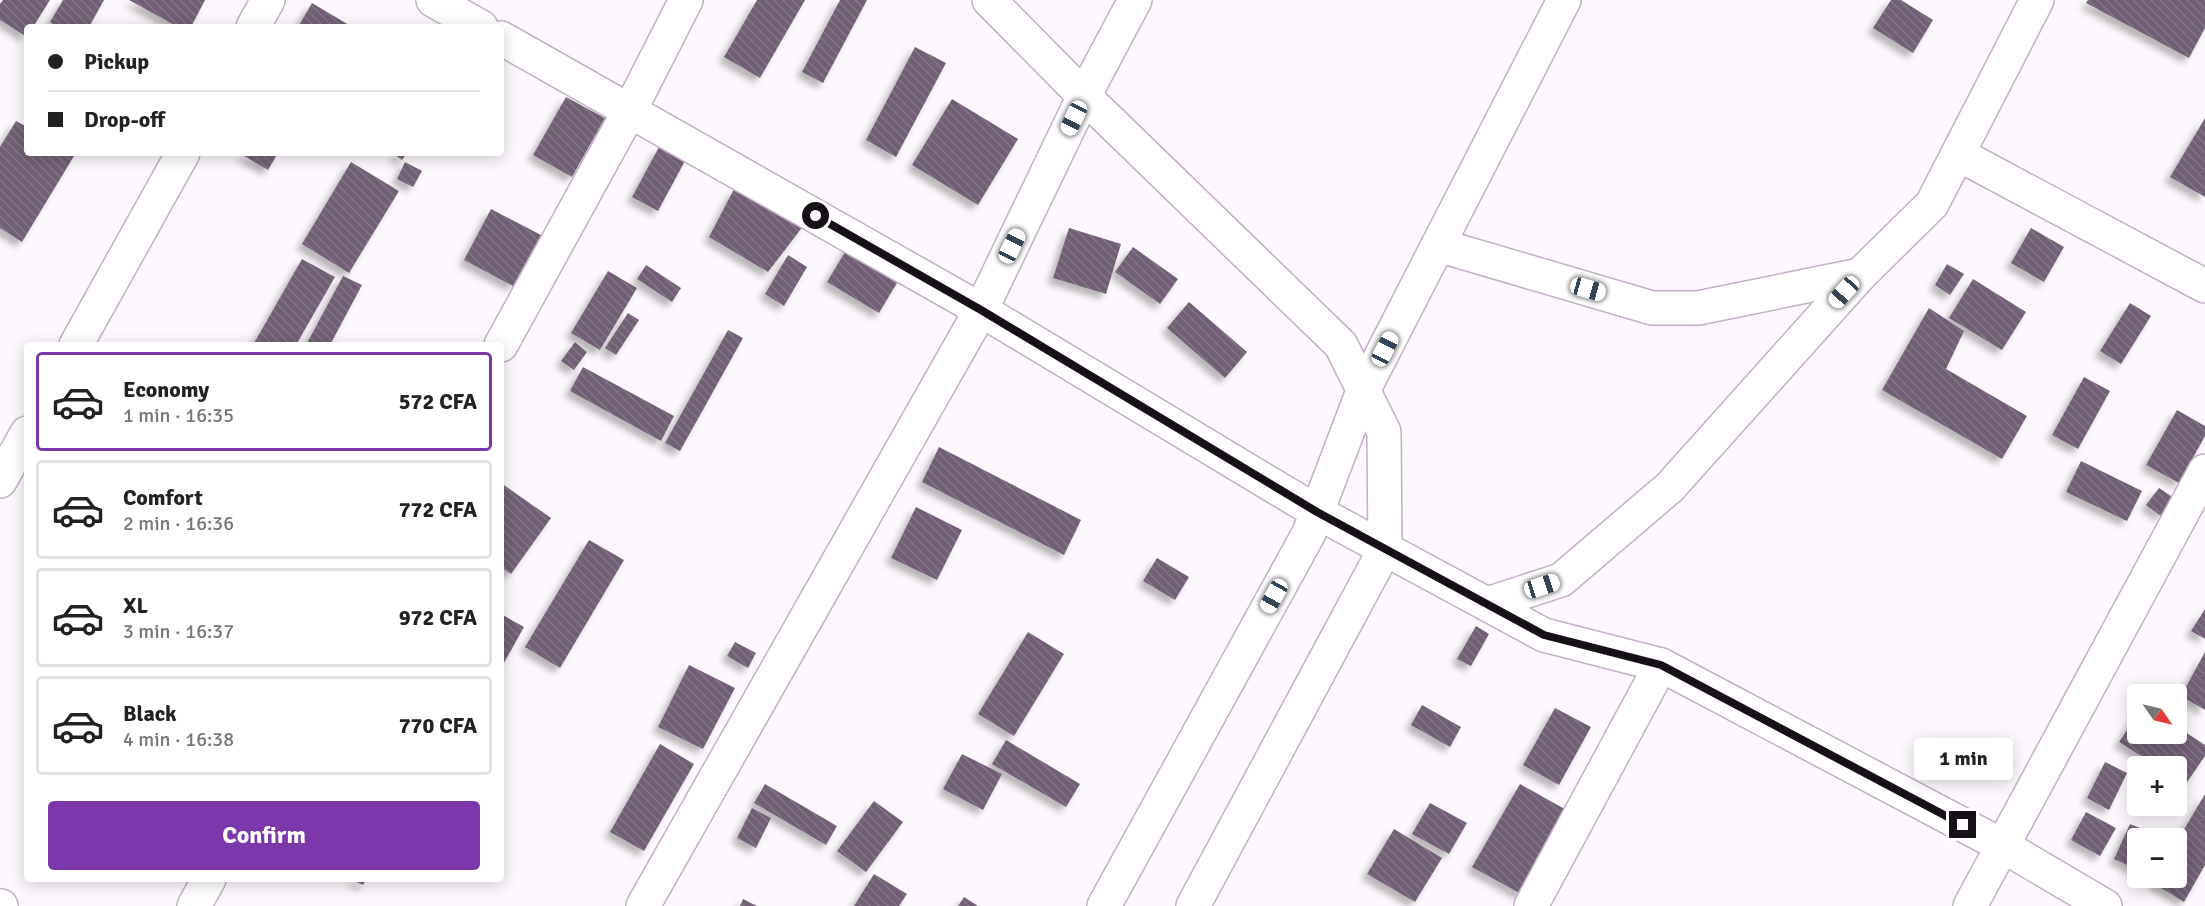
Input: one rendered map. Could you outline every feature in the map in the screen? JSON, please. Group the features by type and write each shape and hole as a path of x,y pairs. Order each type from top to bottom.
{"street":[{"path":"255,24 268,0"},
{"path":"433,0 476,24"},
{"path":"503,342 630,110 686,0"},
{"path":"989,0 1084,96 1341,345 1384,432 1385,549 1192,906"},
{"path":"644,906 981,310 1084,96 1135,0"},
{"path":"1104,906 1309,533 1363,391 1564,0"},
{"path":"1487,604 1561,580 1670,487 1860,275 1932,204 2037,0"},
{"path":"504,40 981,310 1317,512 1385,549 1544,635 1661,665 2003,846 2105,906"},
{"path":"1958,154 2205,286"},
{"path":"78,342 181,156"},
{"path":"1438,245 1652,308 1698,308 1860,275"},
{"path":"0,482 24,438"},
{"path":"1970,906 2205,471"},
{"path":"1531,906 1661,665"},
{"path":"194,906 207,882"}],"building":[{"path":"3,0 50,0 35,24 24,24 24,35 0,20 0,4"},
{"path":"63,0 104,0 91,24 53,24 50,22"},
{"path":"129,0 205,0 193,24 173,24"},
{"path":"757,0 805,0 760,78 724,57"},
{"path":"840,0 867,0 823,83 802,72"},
{"path":"1891,0 1901,0 1933,20 1913,53 1873,28"},
{"path":"2088,0 2205,0 2205,28 2189,58 2086,3"},
{"path":"312,3 347,24 300,24"},
{"path":"915,47 946,63 896,157 866,140"},
{"path":"566,97 605,118 572,177 533,155"},
{"path":"952,99 1018,139 978,205 912,165"},
{"path":"2205,118 2205,197 2170,177"},
{"path":"16,121 24,125 24,156 74,156 22,242 0,228 0,147"},
{"path":"659,147 685,161 658,211 632,197"},
{"path":"244,156 276,156 268,170"},
{"path":"351,162 399,191 349,273 302,244"},
{"path":"405,162 422,171 413,187 397,179"},
{"path":"734,189 804,225 768,272 709,237"},
{"path":"491,209 541,235 513,286 464,260"},
{"path":"1069,228 1121,244 1106,294 1053,278"},
{"path":"2031,228 2064,247 2044,282 2011,263"},
{"path":"851,242 903,273 879,313 827,282"},
{"path":"1133,247 1178,279 1160,304 1115,272"},
{"path":"788,255 807,267 784,306 765,294"},
{"path":"302,259 335,277 298,342 255,342"},
{"path":"1947,264 1964,274 1950,295 1935,285"},
{"path":"646,265 681,288 672,302 637,279"},
{"path":"608,271 637,288 600,350 571,333"},
{"path":"343,276 362,285 332,342 308,342"},
{"path":"1973,279 2026,312 2002,350 1949,318"},
{"path":"1189,302 1247,352 1225,378 1167,328"},
{"path":"2130,303 2151,316 2121,364 2100,351"},
{"path":"1929,308 1964,331 1946,369 2027,416 2002,459 1882,390"},
{"path":"628,313 639,320 616,355 605,348"},
{"path":"728,330 743,338 680,451 665,443"},
{"path":"575,342 587,352 574,370 561,361"},
{"path":"583,367 674,416 661,441 570,391"},
{"path":"2084,377 2110,391 2078,449 2052,435"},
{"path":"2177,410 2205,426 2205,436 2179,483 2146,465"},
{"path":"939,447 1081,520 1064,555 922,482"},
{"path":"2081,461 2142,491 2127,521 2066,492"},
{"path":"504,485 551,518 511,574 504,569"},
{"path":"2159,488 2174,498 2161,516 2146,505"},
{"path":"916,507 962,530 937,580 891,558"},
{"path":"589,540 624,560 560,668 525,647"},
{"path":"1157,558 1189,577 1175,600 1143,581"},
{"path":"2205,609 2205,639 2191,631"},
{"path":"504,616 524,627 504,663"},
{"path":"1476,626 1489,634 1471,666 1457,659"},
{"path":"1028,632 1064,654 1014,736 978,714"},
{"path":"735,642 756,653 748,668 727,656"},
{"path":"2205,652 2205,710 2187,700 2187,685"},
{"path":"689,665 735,688 703,749 658,727"},
{"path":"1422,705 1461,727 1450,747 1411,725"},
{"path":"1555,708 1591,727 1559,785 1523,765"},
{"path":"2127,730 2127,744 2187,744 2187,733 2205,745 2205,756 2187,782 2187,756 2141,756 2119,742"},
{"path":"1006,740 1080,784 1066,807 992,764"},
{"path":"660,744 694,764 644,851 610,832"},
{"path":"962,754 1002,774 983,810 943,789"},
{"path":"2105,762 2127,773 2109,810 2087,798"},
{"path":"765,784 837,826 826,845 754,803"},
{"path":"1520,784 1570,812 1523,895 1472,867"},
{"path":"2205,794 2205,865 2184,902 2161,888 2187,888 2187,828 2185,828"},
{"path":"874,801 903,822 866,872 837,851"},
{"path":"1430,803 1467,823 1449,854 1412,834"},
{"path":"752,808 771,818 756,848 737,838"},
{"path":"2086,812 2116,828 2100,856 2071,840"},
{"path":"2130,824 2140,828 2128,828"},
{"path":"1394,829 1442,858 1415,902 1367,874"},
{"path":"2127,831 2127,865 2114,859"},
{"path":"874,874 907,894 899,906 854,906"},
{"path":"964,897 978,906 958,906"},
{"path":"743,899 757,906 740,906"}],"route":[{"path":"816,216 981,310 1317,512 1544,635 1661,665 1963,825"}]}
